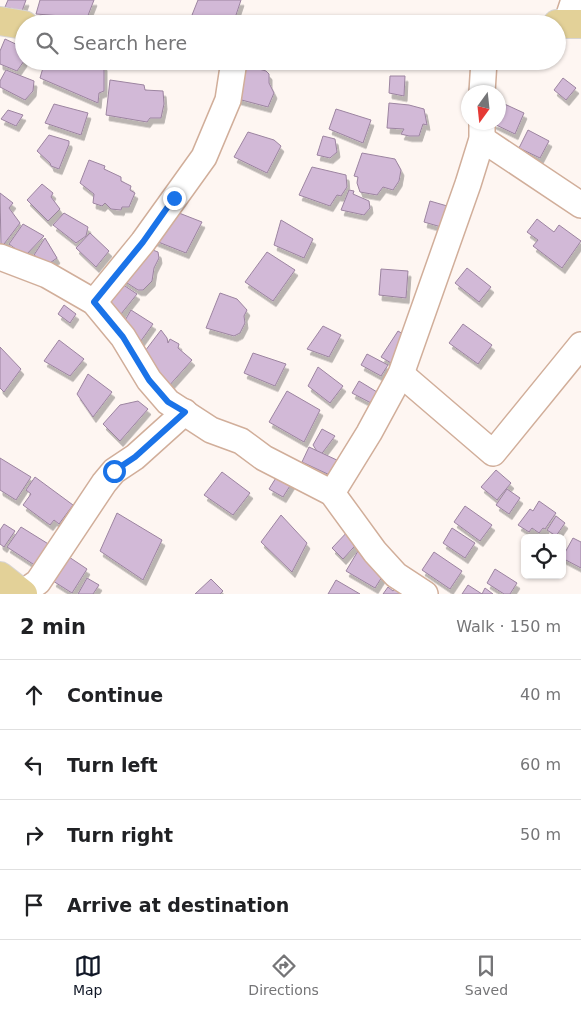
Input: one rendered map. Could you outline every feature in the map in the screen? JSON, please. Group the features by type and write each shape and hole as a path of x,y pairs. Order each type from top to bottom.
{"main road":[{"path":"0,21 15,24"},
{"path":"0,576 23,594"}],"street":[{"path":"94,302 143,242 204,157 228,100 233,70"},
{"path":"482,85 483,70"},
{"path":"332,493 369,433 401,374 462,202 482,131 581,205"},
{"path":"0,257 47,275 94,302 123,337 149,380 168,402 211,430 241,442 264,458 332,493 375,552 396,575 424,594"},
{"path":"401,374 494,453 581,345"},
{"path":"23,594 38,582 114,471 135,457 185,412"}],"building":[{"path":"8,0 26,0 22,11 5,7"},
{"path":"40,0 94,0 88,15 36,14"},
{"path":"198,0 241,0 236,15 192,15"},
{"path":"5,39 15,44 15,70 17,71 0,64 0,51"},
{"path":"6,70 34,81 33,91 25,100 0,87 0,81"},
{"path":"42,70 104,70 104,91 99,93 98,103 40,78"},
{"path":"227,70 266,71 269,74 269,83 274,93 268,107 219,94"},
{"path":"390,76 405,76 404,96 389,93"},
{"path":"563,78 576,88 566,100 554,90"},
{"path":"110,80 144,85 145,90 163,91 164,104 161,118 150,118 147,122 106,115"},
{"path":"389,103 424,109 427,125 423,124 419,136 401,134 404,129 387,128"},
{"path":"54,104 88,113 81,135 45,123"},
{"path":"506,105 524,113 515,134 506,130"},
{"path":"336,109 371,120 363,143 329,129"},
{"path":"8,110 23,115 16,126 1,119"},
{"path":"528,130 549,141 540,158 519,148"},
{"path":"248,132 274,140 281,146 267,173 234,157"},
{"path":"49,135 69,141 59,169 51,166 37,151"},
{"path":"323,136 335,139 337,152 330,158 317,155"},
{"path":"362,153 395,159 401,170 399,181 393,190 383,187 377,195 360,192 357,183 358,177 354,176"},
{"path":"89,160 105,166 104,169 121,177 121,181 131,186 130,190 135,193 129,207 122,207 121,210 111,209 105,203 102,206 93,203 94,194 80,183"},
{"path":"312,167 346,175 347,187 341,196 337,195 330,206 299,195"},
{"path":"42,184 53,193 51,197 60,209 48,221 27,200"},
{"path":"349,190 354,191 353,194 369,201 370,208 364,215 341,210"},
{"path":"0,193 13,203 9,208 20,223 1,248"},
{"path":"430,201 461,210 455,231 424,222"},
{"path":"64,213 88,227 86,236 76,243 53,225"},
{"path":"179,213 202,222 186,253 143,236"},
{"path":"537,219 554,232 559,225 581,241 562,268 533,246 538,240 527,232"},
{"path":"281,220 313,239 304,258 274,245"},
{"path":"23,224 44,236 25,256 9,244"},
{"path":"90,233 109,251 96,267 76,248"},
{"path":"45,238 57,258 47,265 34,255"},
{"path":"125,244 137,244 158,252 159,258 154,268 152,281 143,290 138,290 113,274 127,257 120,250"},
{"path":"267,252 295,270 273,301 245,282"},
{"path":"467,268 491,287 479,302 455,283"},
{"path":"381,269 408,271 406,298 379,295"},
{"path":"116,280 137,294 117,319 96,304"},
{"path":"220,293 237,299 247,310 244,316 245,323 240,333 234,336 206,328"},
{"path":"64,305 76,314 70,323 58,314"},
{"path":"131,310 153,324 138,345 120,329"},
{"path":"463,324 492,345 478,364 449,343"},
{"path":"323,326 341,335 329,357 307,349"},
{"path":"161,330 168,343 170,339 179,344 178,348 192,360 168,387 142,355"},
{"path":"398,331 408,337 391,363 381,357"},
{"path":"59,340 84,359 70,376 44,361"},
{"path":"0,347 21,369 4,392 0,388"},
{"path":"253,353 286,364 275,386 244,373"},
{"path":"367,354 388,365 381,376 361,365"},
{"path":"318,367 343,386 330,403 308,386"},
{"path":"88,374 112,392 93,417 77,394"},
{"path":"359,381 377,392 371,403 352,393"},
{"path":"287,391 320,410 304,442 269,422"},
{"path":"138,401 148,409 120,441 103,424 120,405"},
{"path":"322,429 335,436 320,456 313,445"},
{"path":"309,447 341,462 334,477 302,462"},
{"path":"0,458 31,477 16,500 0,490"},
{"path":"496,470 511,483 497,500 481,487"},
{"path":"222,472 250,493 233,515 204,495"},
{"path":"279,473 293,481 283,497 269,489"},
{"path":"35,477 73,505 59,524 54,520 50,525 23,505 31,494 26,490"},
{"path":"507,489 520,498 509,514 496,505"},
{"path":"539,501 556,513 545,529 543,528 539,533 532,528 529,532 518,525 530,509 533,511"},
{"path":"465,506 492,525 480,541 454,522"},
{"path":"117,513 162,540 143,580 100,551"},
{"path":"281,515 307,543 292,572 261,542"},
{"path":"556,516 565,523 557,534 553,534 547,530"},
{"path":"4,524 15,531 4,547 0,544 0,530"},
{"path":"21,527 50,545 36,566 7,547"},
{"path":"351,528 362,538 343,559 332,548"},
{"path":"452,528 475,543 465,558 443,543"},
{"path":"573,538 581,542 581,568 566,560 566,551"},
{"path":"358,551 387,569 375,588 346,571"},
{"path":"434,552 462,571 450,589 422,570"},
{"path":"69,557 87,569 72,593 53,581"},
{"path":"495,569 517,583 510,594 504,594 487,583"},
{"path":"87,578 99,585 93,594 78,594"},
{"path":"211,579 223,591 220,594 195,594"},
{"path":"336,580 360,594 328,594"},
{"path":"400,582 416,594 383,594 388,587 393,591"},
{"path":"468,585 482,594 462,594"},
{"path":"485,588 493,594 482,594"}],"route":[{"path":"114,471 135,457 185,412 168,402 149,380 123,337 94,302 143,242 174,198"}]}
